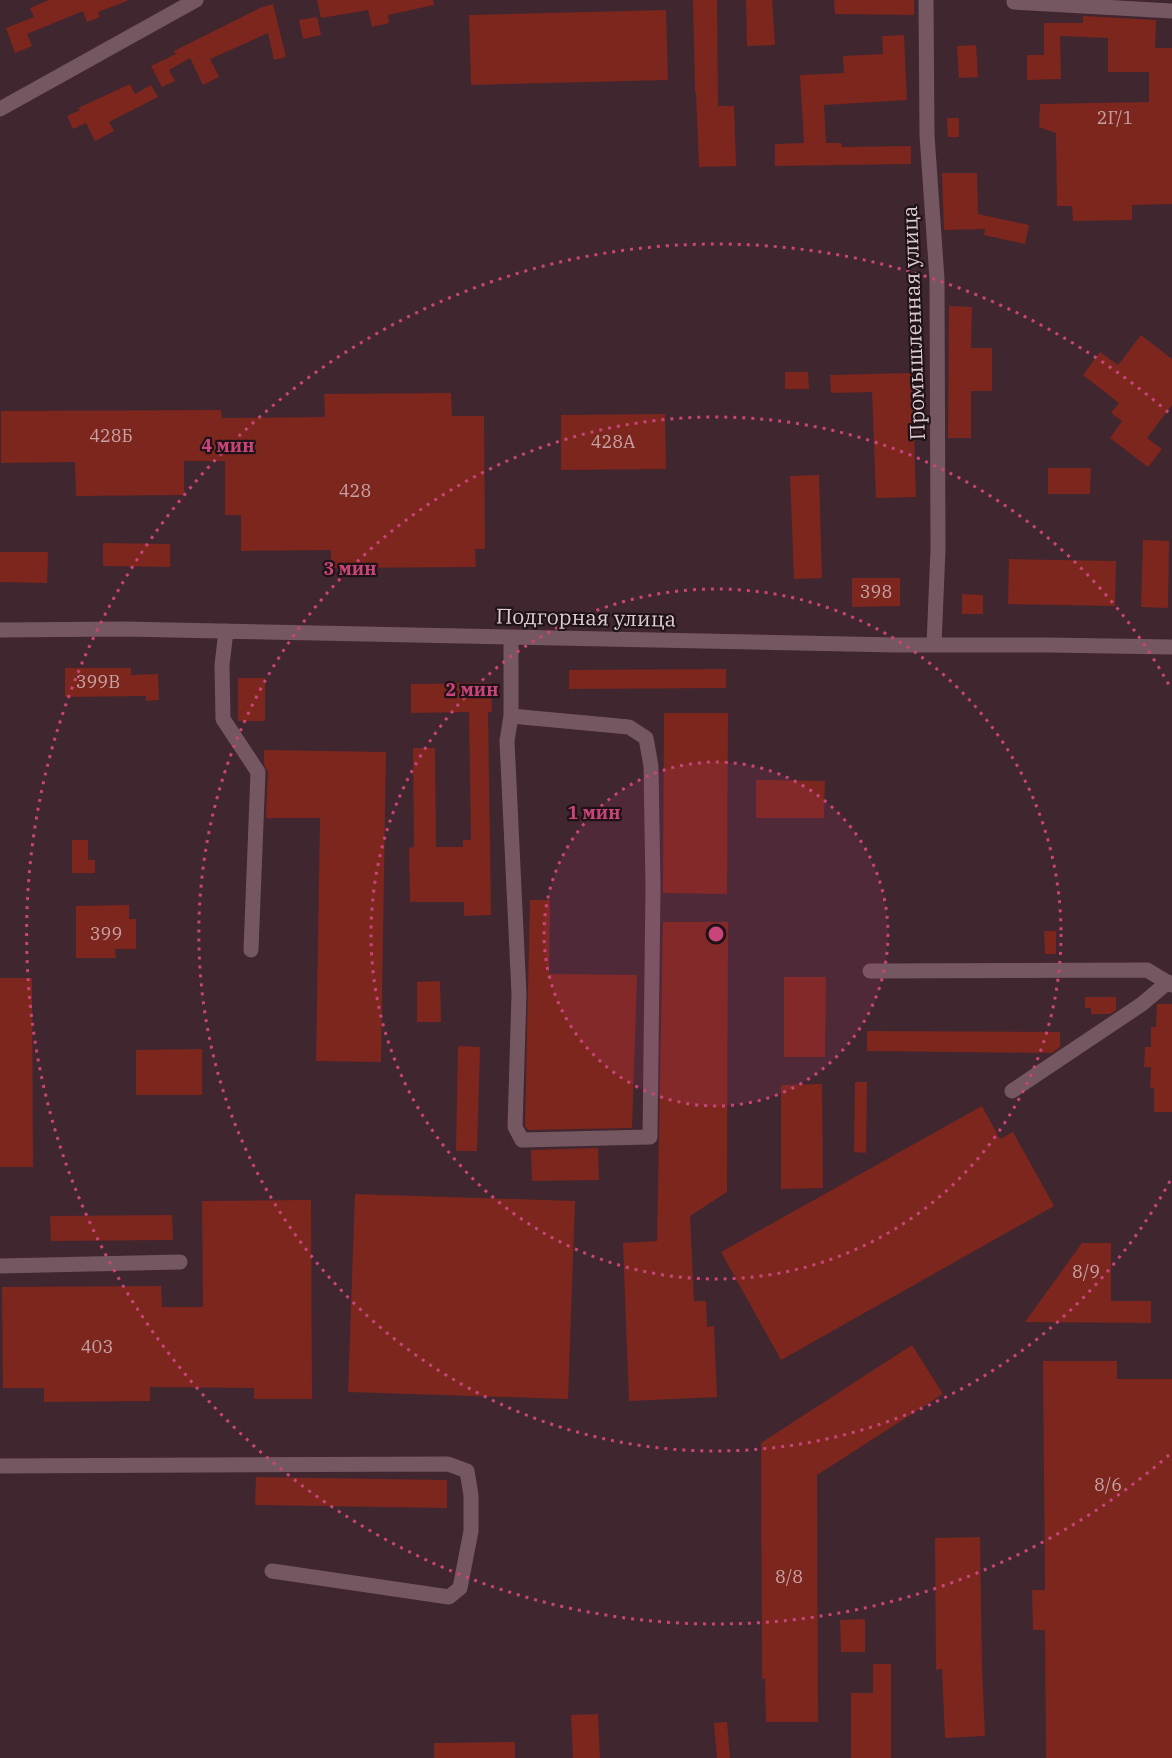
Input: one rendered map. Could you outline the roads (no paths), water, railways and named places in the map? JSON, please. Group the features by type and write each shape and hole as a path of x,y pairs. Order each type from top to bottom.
{"street":[{"path":"0,109 196,0"},
{"name":"Промышленная улица","path":"926,0 927,135 937,290 938,549 934,645"},
{"path":"1014,0 1014,2 1172,10"},
{"name":"Подгорная улица","path":"0,630 124,629 511,638 1172,647"},
{"path":"225,631 222,665 223,719 258,772 251,950"},
{"path":"511,638 511,716 507,741 519,994 515,1127 522,1140 650,1137 652,788 646,738 628,727 511,716"},
{"path":"870,971 1147,970 1170,983 1012,1091"},
{"path":"0,1266 180,1263"},
{"path":"0,1466 448,1464 467,1471 471,1495 471,1531 460,1588 449,1597 272,1571"}]}
